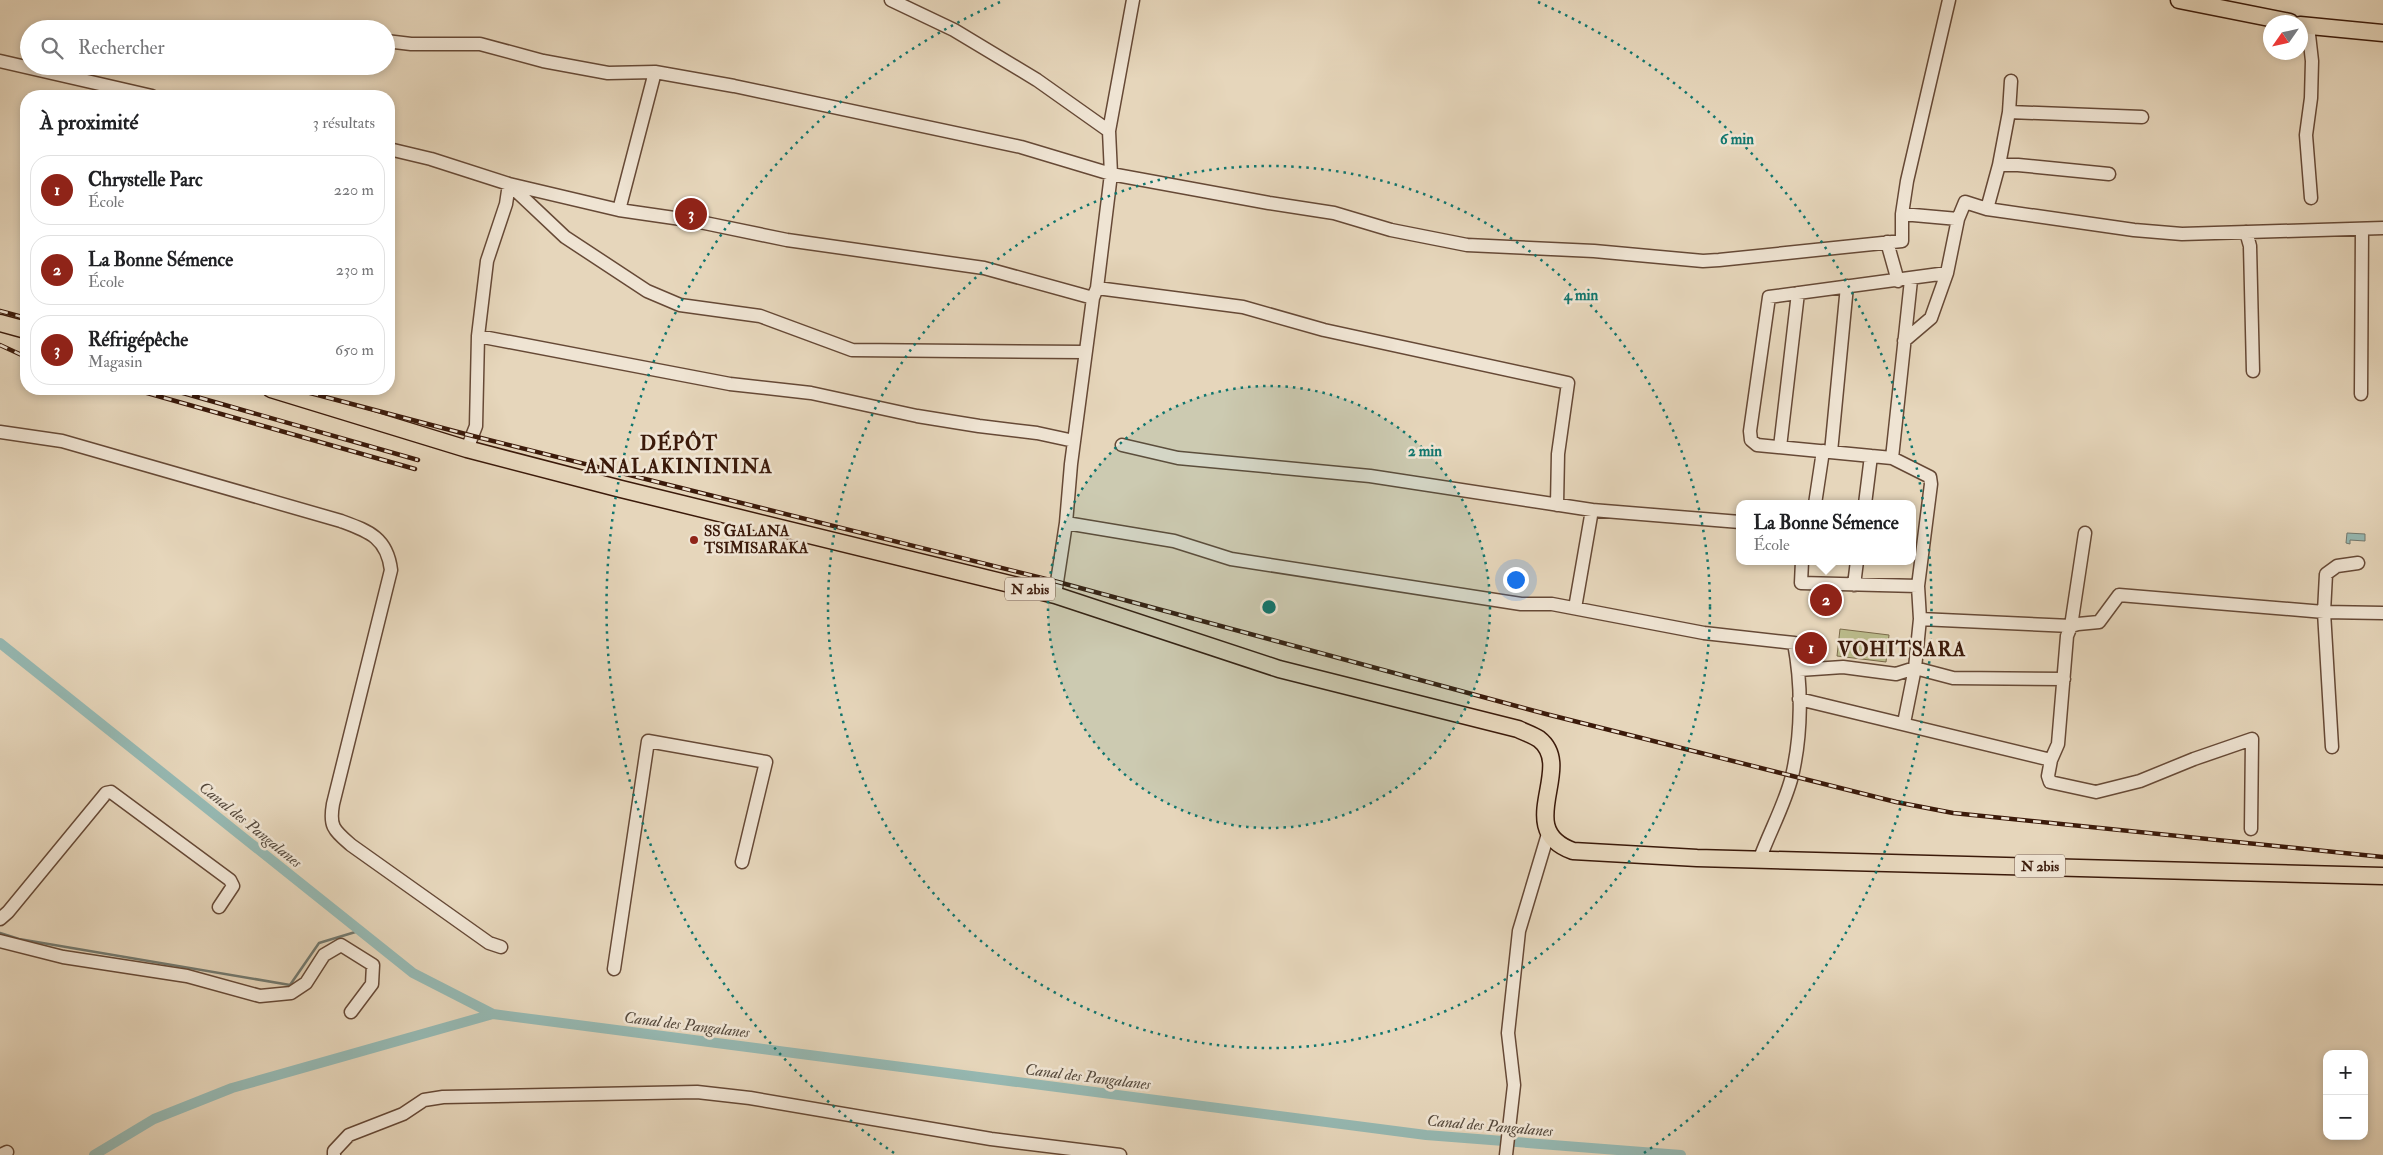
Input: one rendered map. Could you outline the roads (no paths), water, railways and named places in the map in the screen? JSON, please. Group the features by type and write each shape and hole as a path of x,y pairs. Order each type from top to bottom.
{"main road":[{"path":"2179,0 2263,17"},
{"path":"2308,25 2383,33"},
{"path":"0,323 20,328"},
{"name":"N 2bis","path":"291,395 467,449 621,489 1055,595 1279,668 1518,729 1540,740 1548,751 1551,766 1544,818 1548,834 1559,846 1572,851 1697,858 1760,858 2383,876"}],"street":[{"path":"891,0 954,30 1037,80 1109,131"},
{"path":"1055,595 1066,523 1084,352 1095,293 1111,174 1109,131 1133,0"},
{"path":"395,41 480,44 543,61 608,73 654,72 840,108 1021,147 1111,174 1269,204 1334,213 1391,230 1467,245 1594,251 1703,261 1902,241 1902,214 1907,181 1949,0"},
{"path":"2308,43 2312,61 2311,98 2306,135 2311,198"},
{"path":"0,61 20,66"},
{"path":"618,210 654,72"},
{"path":"61,75 126,90"},
{"path":"1988,209 1999,165 2008,112 2011,80"},
{"path":"2008,112 2142,117"},
{"path":"395,150 431,159 509,184 618,210 695,221 787,240 984,268 1095,293 1243,307 1324,330 1568,383 1558,454 1558,505"},
{"path":"1999,165 2018,165 2109,174"},
{"path":"467,449 476,426 478,336 487,261 506,204 509,184"},
{"path":"509,184 566,237 647,291 680,304 760,316 852,350 1084,352"},
{"path":"1904,341 1931,318 1947,274 1958,220 1965,202 1988,209 2134,230 2182,234 2383,228"},
{"path":"1902,214 1958,220"},
{"path":"2361,394 2362,229"},
{"path":"2246,232 2250,246 2253,371"},
{"path":"1887,242 1898,281"},
{"path":"1904,723 1915,668 1920,619 1918,586 1931,484 1930,477 1892,458 1757,445 1751,440 1750,431 1769,297 1947,274"},
{"path":"1892,458 1911,280"},
{"path":"1816,500 1827,451 1847,286"},
{"path":"1780,447 1798,293"},
{"path":"478,336 730,384 811,393 926,417 1036,433 1074,441"},
{"path":"0,432 62,440 341,521 372,534 379,540 390,558 391,570 333,804 331,822 334,830 351,845 489,944 502,947"},
{"path":"1122,445 1178,458 1370,476 1592,510 1736,522"},
{"path":"1866,500 1871,456"},
{"path":"1575,608 1592,510"},
{"path":"1066,523 1174,541 1231,559 1521,604 1537,603 1575,608 1704,633 1794,643 1799,670 1800,713 1791,778 1760,858"},
{"path":"2085,533 2067,636 2058,744 2051,760 2048,776 2050,782 2096,792 2140,781 2194,759 2252,739 2251,829"},
{"path":"2332,747 2324,612 2326,574 2337,566 2358,562"},
{"path":"1802,565 1801,583 1918,586"},
{"path":"1854,585 1856,565"},
{"path":"1920,619 2070,626 2100,622 2119,595 2324,612 2383,613"},
{"path":"1799,670 1843,667 1896,674 1915,668 1953,678 2064,679"},
{"path":"1799,699 2051,760"},
{"path":"614,969 648,741 766,762 742,862"},
{"path":"0,918 8,912 106,792 111,792 230,880 233,886 220,907"},
{"path":"1506,1155 1508,1123 1514,1085 1508,1033 1519,931 1548,834"},
{"path":"0,940 63,957 187,976 260,996 291,993 306,983 324,955 341,945 373,964 372,984 351,1012"},
{"path":"334,1155 334,1151 349,1136 403,1114 424,1100 442,1097 697,1092 750,1098 991,1139 1120,1155"}],"water":[{"path":"2347,533 2365,534 2365,541 2350,540 2350,544 2346,543"}],"waterway":[{"name":"Canal des Pangalanes","path":"0,643 413,973 493,1014 1426,1135 1681,1155"},
{"path":"0,933 19,939 290,985 319,943 362,930"},
{"name":"Canal des Pangalanes","path":"94,1155 154,1119 232,1088 493,1014"}],"railway":[{"path":"0,311 20,316"},
{"path":"0,345 20,354"},
{"path":"154,395 415,469"},
{"path":"190,395 418,460"},
{"path":"318,395 473,436 1058,582 1546,714 1896,802 1953,813 2383,857"}],"place":[{"name":"Réfrigépêche","path":"691,214"},
{"name":"SS GALANA TSIMISARAKA","path":"694,540"},
{"name":"La Bonne Sémence","path":"1826,600"},
{"name":"Chrystelle Parc","path":"1811,648"}],"district":[{"name":"DÉPÔT ANALAKINININA","path":"679,454"},
{"name":"VOHITSARA","path":"1902,649"}]}
